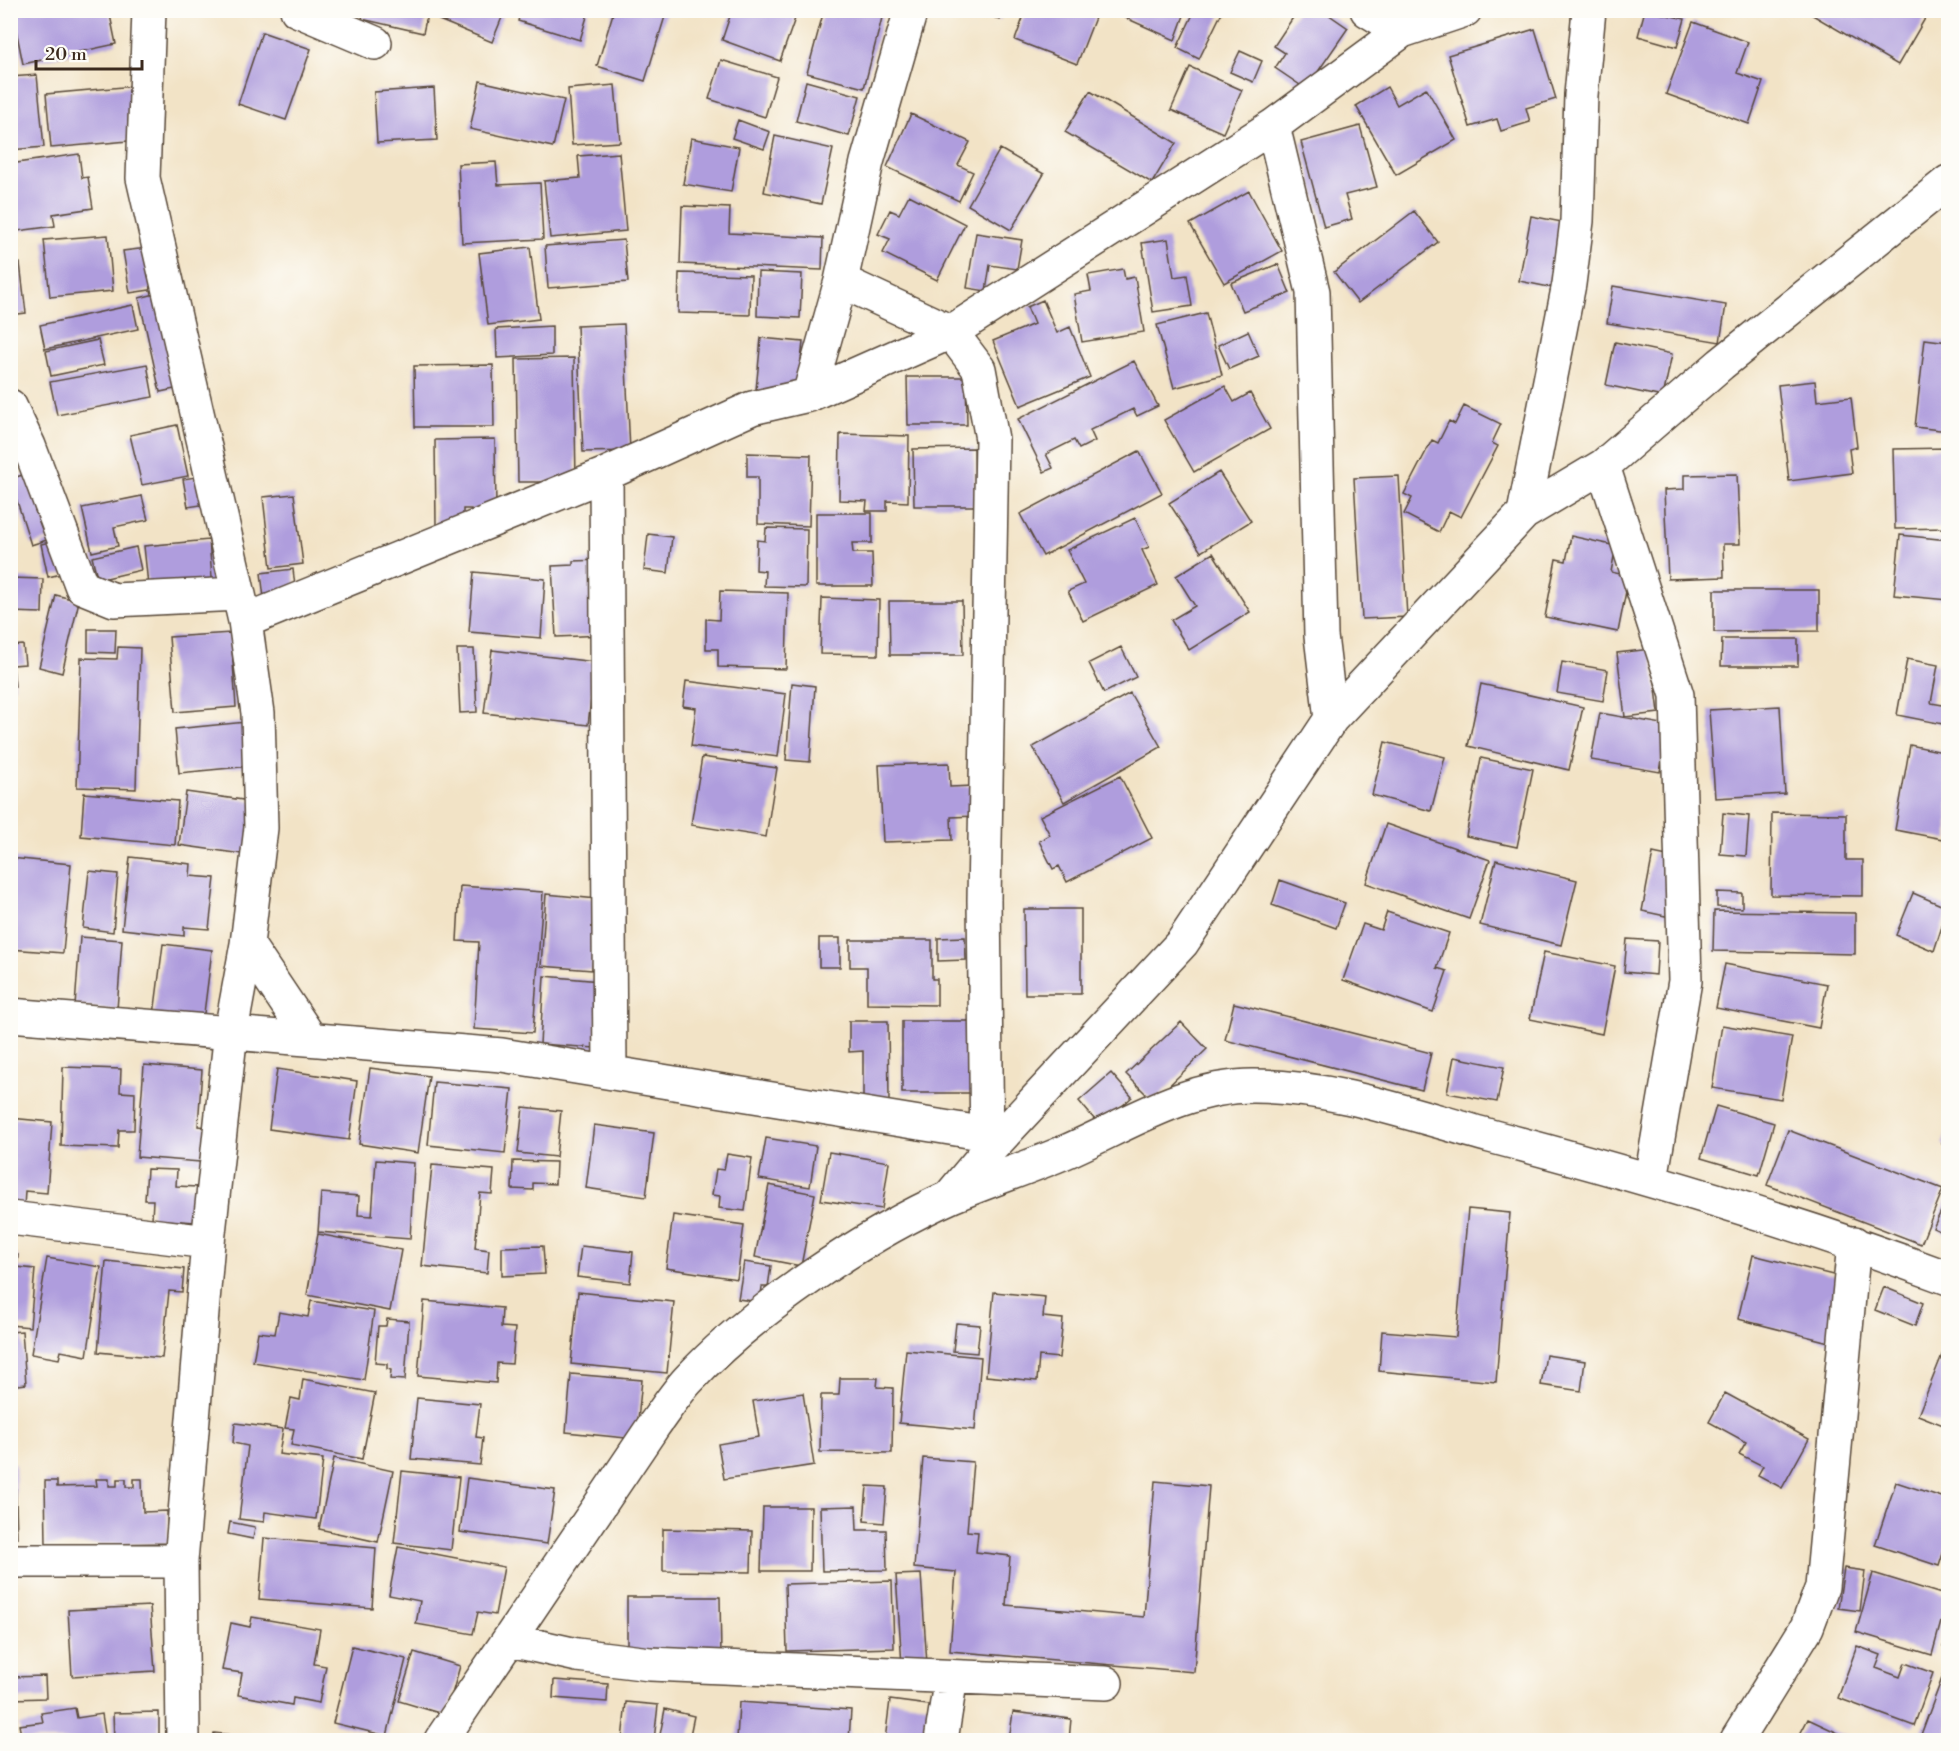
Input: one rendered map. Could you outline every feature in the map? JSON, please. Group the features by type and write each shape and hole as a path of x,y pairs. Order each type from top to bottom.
{"street":[{"path":"149,10 143,178 242,607 258,713 261,828 247,945 231,1031 208,1242 181,1561 183,1740"},
{"path":"297,10 375,43"},
{"path":"809,395 841,281 867,162 911,10"},
{"path":"1367,10 1402,32"},
{"path":"10,406 29,446 82,587 114,600 242,607 606,474 752,408 809,395 951,332 1273,126 1402,32 1465,10"},
{"path":"1524,513 1569,284 1577,221 1581,95 1589,10"},
{"path":"1273,126 1313,292 1321,636 1331,719"},
{"path":"950,1197 987,1143 1182,943 1331,719 1524,513 1603,466 1721,364 1948,182"},
{"path":"841,281 951,332 979,369 992,439 984,900 987,1143"},
{"path":"1603,466 1677,695 1685,981 1652,1179"},
{"path":"606,474 610,1072"},
{"path":"247,945 310,1038"},
{"path":"10,1015 231,1031 502,1055 610,1072 987,1143"},
{"path":"441,1740 654,1425 687,1381 735,1337 815,1275 883,1232 950,1197 1067,1151 1168,1104 1195,1095 1250,1085 1313,1090 1391,1108 1652,1179 1854,1243 1948,1278"},
{"path":"10,1218 208,1242"},
{"path":"1737,1740 1807,1627 1821,1587 1854,1243"},
{"path":"10,1561 181,1561"},
{"path":"510,1640 577,1655 650,1664 1106,1683"},
{"path":"941,1740 951,1677"}],"building":[{"path":"12,10 109,10 116,44 23,64"},
{"path":"364,10 408,10 427,15 423,33 362,19"},
{"path":"443,10 505,10 492,42 439,20"},
{"path":"521,10 589,10 580,40 518,21"},
{"path":"614,10 667,10 645,81 597,66"},
{"path":"732,10 798,10 780,61 722,40"},
{"path":"824,10 884,10 864,88 807,73"},
{"path":"978,10 1004,10 1000,20"},
{"path":"1026,10 1098,10 1077,64 1015,40"},
{"path":"1108,10 1186,10 1175,40"},
{"path":"1195,10 1223,10 1199,59 1177,48"},
{"path":"1298,10 1322,10 1348,28 1306,89 1275,68 1285,53 1274,46"},
{"path":"1645,10 1685,19 1677,47 1638,36"},
{"path":"1804,10 1930,10 1898,65"},
{"path":"1693,22 1748,42 1737,73 1763,82 1749,124 1666,94"},
{"path":"1535,29 1556,99 1526,108 1530,122 1501,131 1497,119 1470,127 1448,55"},
{"path":"262,32 311,49 286,120 238,104"},
{"path":"1240,51 1262,61 1253,82 1230,72"},
{"path":"721,60 777,77 765,117 709,99"},
{"path":"1190,67 1242,90 1223,133 1171,110"},
{"path":"37,75 44,147 10,150 10,77"},
{"path":"480,81 564,100 553,147 470,129"},
{"path":"806,81 860,96 849,136 796,121"},
{"path":"615,85 620,142 572,145 568,89"},
{"path":"134,86 139,140 51,148 46,94"},
{"path":"1387,87 1397,105 1426,88 1456,140 1396,175 1356,106"},
{"path":"434,88 437,140 377,143 374,92"},
{"path":"1090,91 1176,143 1152,183 1065,132"},
{"path":"911,114 970,142 958,165 973,172 959,201 887,167"},
{"path":"738,120 770,132 764,149 732,138"},
{"path":"1360,126 1377,187 1345,195 1352,219 1324,227 1301,142"},
{"path":"775,136 833,149 821,204 764,192"},
{"path":"691,138 739,147 731,192 683,184"},
{"path":"1000,149 1044,174 1011,230 968,205"},
{"path":"619,153 626,231 550,238 544,181 580,178 578,156"},
{"path":"79,154 82,178 88,177 93,208 53,214 55,226 10,232 10,164"},
{"path":"496,162 498,185 540,183 543,239 462,243 458,164"},
{"path":"1249,191 1282,251 1224,283 1190,224"},
{"path":"909,195 965,224 937,280 883,253 890,239 878,234 890,210 899,214"},
{"path":"682,206 730,208 729,233 823,238 822,270 680,264"},
{"path":"1414,211 1438,242 1358,303 1334,272"},
{"path":"1531,216 1567,223 1554,288 1519,281"},
{"path":"976,233 1022,240 1017,269 990,265 986,291 967,288"},
{"path":"108,235 113,291 50,297 44,240"},
{"path":"1168,239 1174,277 1187,275 1192,306 1153,312 1142,243"},
{"path":"624,240 628,282 548,288 545,246"},
{"path":"156,247 163,288 130,293 123,251"},
{"path":"530,247 539,319 488,325 479,253"},
{"path":"20,263 26,313 10,315 10,264"},
{"path":"1278,264 1290,293 1243,311 1231,283"},
{"path":"1123,269 1125,279 1135,277 1144,332 1082,342 1074,294 1091,291 1088,275"},
{"path":"758,272 802,274 800,318 757,316"},
{"path":"679,273 751,275 750,315 678,313"},
{"path":"1613,286 1726,305 1720,342 1607,323"},
{"path":"163,292 184,387 160,392 139,298"},
{"path":"1043,300 1057,333 1070,327 1090,377 1020,406 993,341 1034,324 1027,307"},
{"path":"133,305 138,329 45,349 40,325"},
{"path":"1206,313 1222,375 1174,388 1157,325"},
{"path":"624,324 630,451 583,452 577,326"},
{"path":"552,326 552,355 497,358 496,329"},
{"path":"1248,331 1259,356 1229,369 1218,345"},
{"path":"761,338 803,342 797,395 756,390"},
{"path":"1925,339 1948,342 1948,431 1915,427"},
{"path":"98,340 104,365 51,376 46,351"},
{"path":"1615,342 1672,354 1663,397 1606,385"},
{"path":"574,358 576,482 518,482 516,359"},
{"path":"1134,361 1158,406 1137,416 1133,409 1090,430 1095,441 1079,449 1074,440 1046,454 1053,468 1044,472 1018,419"},
{"path":"147,364 153,397 57,415 50,382"},
{"path":"493,365 494,427 415,427 414,366"},
{"path":"907,377 966,377 967,425 908,425"},
{"path":"1815,381 1817,401 1851,397 1857,447 1849,449 1852,473 1789,481 1778,385"},
{"path":"1225,386 1234,402 1250,393 1270,429 1194,472 1164,420"},
{"path":"1464,406 1501,424 1492,443 1498,446 1461,517 1449,511 1439,532 1404,514 1412,498 1404,494 1432,440 1438,443 1449,421 1455,424"},
{"path":"177,425 188,476 142,485 130,435"},
{"path":"840,434 909,436 908,502 887,501 887,511 866,511 867,501 839,500"},
{"path":"495,439 496,509 472,520 471,509 463,509 463,525 436,525 435,440"},
{"path":"974,448 975,506 914,506 913,449"},
{"path":"1948,448 1948,528 1895,529 1893,449"},
{"path":"1139,451 1162,493 1043,556 1020,514"},
{"path":"747,453 811,455 809,526 758,524 758,477 747,477"},
{"path":"35,471 56,537 31,545 10,479"},
{"path":"1219,472 1251,521 1201,552 1169,503"},
{"path":"1737,474 1740,544 1723,544 1724,577 1668,579 1664,490 1684,489 1684,475"},
{"path":"208,475 214,503 188,507 183,479"},
{"path":"1399,476 1407,617 1362,619 1354,478"},
{"path":"294,494 303,564 271,568 263,497"},
{"path":"142,496 148,520 114,527 118,546 92,552 82,508"},
{"path":"816,513 872,513 872,543 852,543 853,553 872,553 873,586 816,586"},
{"path":"1135,518 1149,547 1142,550 1158,585 1083,621 1068,591 1084,584 1067,550"},
{"path":"766,528 807,529 806,587 764,586 765,571 756,570 757,540 765,541"},
{"path":"648,534 672,537 668,573 644,570"},
{"path":"1900,535 1948,540 1948,600 1894,595"},
{"path":"1571,536 1616,546 1611,572 1629,576 1618,632 1545,617 1556,559 1566,561"},
{"path":"63,539 70,572 48,577 41,544"},
{"path":"209,540 213,590 149,595 144,546"},
{"path":"136,547 141,570 98,580 92,557"},
{"path":"1213,553 1250,612 1189,650 1171,620 1195,606 1176,576"},
{"path":"601,560 605,635 556,637 552,566 573,565 573,561"},
{"path":"293,569 296,595 264,598 261,573"},
{"path":"474,572 545,579 541,638 469,632"},
{"path":"10,578 43,579 42,613 10,612"},
{"path":"1714,590 1819,590 1819,631 1714,632"},
{"path":"720,591 788,593 786,669 718,667 718,649 706,649 706,619 719,620"},
{"path":"56,595 79,601 62,673 39,667"},
{"path":"822,598 879,600 878,655 820,654"},
{"path":"889,601 962,601 963,655 890,655"},
{"path":"88,629 116,629 115,653 88,652"},
{"path":"231,633 236,707 175,712 169,637"},
{"path":"1722,639 1798,639 1798,666 1721,666"},
{"path":"23,645 25,664 13,665 15,687 10,687 10,646"},
{"path":"118,647 140,648 136,789 77,787 81,658 117,659"},
{"path":"1121,647 1136,677 1104,693 1089,663"},
{"path":"457,649 474,649 477,712 460,713"},
{"path":"1651,649 1659,713 1625,717 1617,653"},
{"path":"492,650 595,662 588,725 484,713"},
{"path":"1907,659 1938,665 1931,703 1948,706 1948,725 1897,715"},
{"path":"1562,662 1608,670 1603,701 1557,693"},
{"path":"686,681 786,694 778,757 691,746 696,708 683,706"},
{"path":"792,683 815,686 810,762 786,760"},
{"path":"1481,684 1583,707 1569,770 1468,746"},
{"path":"1130,693 1161,747 1064,802 1033,747"},
{"path":"1780,706 1785,794 1715,798 1709,710"},
{"path":"1600,713 1668,725 1660,772 1591,760"},
{"path":"246,722 251,766 179,773 175,729"},
{"path":"1385,742 1445,757 1431,811 1372,795"},
{"path":"1910,745 1948,753 1948,840 1895,830"},
{"path":"702,757 777,768 766,837 691,825"},
{"path":"1481,758 1533,769 1517,847 1466,836"},
{"path":"949,763 950,787 973,786 975,816 951,817 952,840 883,842 879,765"},
{"path":"1120,776 1152,838 1067,882 1059,866 1053,869 1039,841 1050,835 1040,816"},
{"path":"186,792 257,802 249,855 179,845"},
{"path":"84,793 178,801 175,845 81,836"},
{"path":"1723,813 1749,816 1746,856 1720,854"},
{"path":"1772,813 1846,814 1846,860 1863,860 1863,896 1771,895"},
{"path":"1386,824 1490,860 1469,919 1366,883"},
{"path":"1653,853 1672,857 1670,917 1642,911"},
{"path":"130,857 191,864 190,876 215,878 209,929 184,927 184,936 122,929"},
{"path":"10,858 71,864 63,953 10,949"},
{"path":"1496,860 1577,880 1561,945 1480,925"},
{"path":"89,871 118,874 113,932 83,928"},
{"path":"1280,880 1345,903 1336,928 1272,905"},
{"path":"460,886 543,892 533,1033 474,1029 479,942 457,941"},
{"path":"1717,892 1742,893 1742,908 1717,907"},
{"path":"1913,893 1948,908 1934,951 1896,935"},
{"path":"546,894 597,899 592,970 541,966"},
{"path":"1024,909 1081,909 1081,994 1025,994"},
{"path":"1714,911 1855,913 1855,954 1713,951"},
{"path":"1387,912 1449,933 1437,968 1447,971 1433,1012 1343,980 1363,924 1381,930"},
{"path":"80,937 122,940 117,1010 75,1006"},
{"path":"965,937 966,960 938,961 938,938"},
{"path":"819,938 840,938 840,967 819,967"},
{"path":"1627,939 1658,941 1656,975 1624,972"},
{"path":"850,940 932,940 932,979 937,979 937,1005 867,1004 867,967 850,967"},
{"path":"163,944 212,950 203,1021 154,1015"},
{"path":"1544,952 1615,966 1602,1034 1530,1019"},
{"path":"1725,964 1827,984 1819,1028 1716,1008"},
{"path":"544,976 600,981 595,1048 540,1044"},
{"path":"1234,1003 1431,1053 1422,1090 1225,1040"},
{"path":"849,1021 888,1021 889,1101 863,1101 863,1051 849,1052"},
{"path":"902,1021 975,1021 975,1093 902,1093"},
{"path":"1181,1022 1207,1049 1153,1101 1126,1074"},
{"path":"1722,1025 1792,1037 1781,1099 1712,1088"},
{"path":"1454,1057 1504,1067 1497,1102 1447,1093"},
{"path":"144,1065 202,1070 198,1126 215,1128 213,1163 137,1157"},
{"path":"63,1067 121,1069 120,1092 135,1093 134,1130 119,1130 118,1148 61,1146"},
{"path":"370,1068 429,1076 418,1153 359,1144"},
{"path":"277,1069 357,1081 349,1140 269,1129"},
{"path":"1111,1073 1132,1097 1100,1126 1079,1101"},
{"path":"434,1082 512,1089 505,1153 428,1145"},
{"path":"1716,1106 1774,1123 1759,1175 1701,1158"},
{"path":"523,1107 561,1111 556,1157 518,1153"},
{"path":"10,1118 52,1122 47,1193 25,1191 24,1207 10,1206"},
{"path":"594,1125 654,1133 646,1197 586,1188"},
{"path":"1788,1130 1943,1189 1921,1244 1767,1185"},
{"path":"1948,1131 1948,1147 1942,1144"},
{"path":"766,1138 816,1146 810,1187 759,1179"},
{"path":"829,1152 889,1162 882,1209 821,1200"},
{"path":"727,1154 752,1158 745,1211 719,1208 720,1196 712,1195 716,1169 724,1170"},
{"path":"376,1160 414,1163 410,1239 318,1232 321,1193 359,1196 358,1215 372,1216"},
{"path":"513,1161 556,1162 555,1184 533,1183 533,1190 512,1189"},
{"path":"432,1165 494,1170 492,1194 480,1193 475,1248 489,1250 487,1273 422,1266"},
{"path":"147,1169 177,1170 176,1186 198,1187 196,1222 152,1219 153,1200 145,1200"},
{"path":"769,1185 815,1194 801,1266 755,1257"},
{"path":"1948,1197 1948,1235 1933,1228"},
{"path":"1468,1209 1510,1213 1496,1382 1379,1371 1382,1331 1456,1337"},
{"path":"673,1215 744,1225 737,1279 666,1268"},
{"path":"318,1234 401,1250 390,1311 307,1295"},
{"path":"543,1246 545,1274 502,1276 502,1247"},
{"path":"581,1246 633,1252 630,1283 577,1277"},
{"path":"10,1254 18,1255 17,1267 35,1269 30,1327 10,1325"},
{"path":"1753,1255 1845,1278 1829,1342 1738,1319"},
{"path":"47,1258 101,1267 87,1356 61,1351 59,1359 31,1354"},
{"path":"106,1261 184,1269 182,1292 169,1291 162,1358 98,1352"},
{"path":"744,1262 771,1266 768,1287 762,1287 760,1302 738,1299"},
{"path":"1884,1287 1923,1303 1915,1326 1875,1310"},
{"path":"578,1292 674,1302 667,1373 571,1364"},
{"path":"994,1292 1045,1297 1043,1317 1063,1319 1059,1358 1039,1356 1037,1381 986,1376"},
{"path":"311,1301 374,1311 364,1380 253,1362 258,1332 275,1334 279,1312 308,1317"},
{"path":"424,1301 502,1308 501,1327 515,1328 512,1364 497,1363 496,1383 418,1376"},
{"path":"387,1319 409,1321 405,1380 390,1379 391,1370 387,1369 387,1364 375,1363 378,1326 386,1326"},
{"path":"956,1323 980,1325 977,1353 953,1351"},
{"path":"22,1331 26,1384 10,1386 10,1332"},
{"path":"1948,1340 1948,1427 1918,1415"},
{"path":"906,1350 981,1357 975,1430 899,1423"},
{"path":"1546,1355 1585,1361 1581,1391 1541,1385"},
{"path":"571,1374 642,1380 636,1439 566,1432"},
{"path":"840,1378 878,1378 877,1387 893,1388 892,1453 820,1452 821,1395 839,1395"},
{"path":"303,1379 375,1393 362,1459 291,1445 294,1429 285,1428 291,1398 300,1400"},
{"path":"803,1393 814,1465 724,1479 718,1444 759,1437 753,1401"},
{"path":"1725,1393 1809,1439 1782,1488 1758,1475 1763,1466 1739,1454 1746,1442 1709,1422"},
{"path":"417,1398 480,1404 476,1437 483,1438 480,1465 411,1459"},
{"path":"235,1423 283,1429 279,1454 323,1459 316,1519 265,1512 264,1522 239,1519 248,1446 233,1443"},
{"path":"334,1458 393,1471 378,1542 319,1529"},
{"path":"923,1458 973,1462 967,1531 978,1532 976,1552 1010,1556 1006,1605 1144,1617 1155,1481 1209,1486 1194,1672 950,1651 956,1572 914,1568"},
{"path":"10,1464 15,1464 17,1538 10,1538"},
{"path":"402,1471 459,1477 451,1550 394,1543"},
{"path":"467,1478 555,1490 547,1544 460,1532"},
{"path":"96,1479 109,1479 109,1486 117,1486 117,1479 126,1479 126,1487 134,1487 134,1479 142,1479 143,1512 167,1511 168,1543 46,1545 45,1481 57,1481 57,1487 97,1486"},
{"path":"1896,1482 1948,1499 1948,1538 1939,1566 1875,1545"},
{"path":"867,1486 887,1487 884,1523 864,1521"},
{"path":"856,1506 857,1530 886,1530 887,1570 822,1571 820,1507"},
{"path":"763,1507 811,1507 810,1571 761,1571"},
{"path":"230,1522 255,1527 253,1539 228,1534"},
{"path":"663,1529 752,1531 751,1572 663,1571"},
{"path":"264,1538 376,1548 372,1608 259,1599"},
{"path":"398,1547 504,1567 495,1615 478,1612 473,1634 416,1624 420,1601 389,1595"},
{"path":"1844,1568 1865,1571 1860,1611 1838,1608"},
{"path":"1873,1573 1948,1596 1932,1655 1856,1632"},
{"path":"921,1574 927,1664 902,1665 896,1575"},
{"path":"892,1581 894,1648 787,1651 785,1584"},
{"path":"627,1597 720,1597 721,1657 627,1657"},
{"path":"150,1606 155,1671 72,1676 68,1610"},
{"path":"252,1617 320,1629 314,1664 326,1666 319,1703 293,1698 292,1705 238,1695 242,1673 222,1670 231,1623 250,1627"},
{"path":"1948,1632 1948,1649 1943,1647"},
{"path":"352,1646 406,1659 387,1736 333,1723"},
{"path":"1857,1646 1881,1655 1876,1668 1900,1677 1905,1663 1933,1673 1914,1726 1838,1698"},
{"path":"414,1652 460,1666 446,1715 399,1701"},
{"path":"1944,1673 1948,1674 1948,1740 1919,1740"},
{"path":"45,1676 46,1698 12,1699 10,1677"},
{"path":"554,1680 608,1684 607,1702 553,1698"},
{"path":"890,1700 943,1707 939,1740 885,1740"},
{"path":"626,1702 658,1705 654,1740 622,1740"},
{"path":"739,1702 851,1710 849,1740 737,1740"},
{"path":"75,1708 77,1718 102,1714 106,1740 22,1740 19,1725 43,1722 41,1713"},
{"path":"665,1709 694,1716 689,1740 659,1740"},
{"path":"159,1712 159,1740 114,1740 113,1713"},
{"path":"1013,1712 1071,1719 1069,1740 1009,1740"},
{"path":"1808,1719 1853,1740 1797,1740"},
{"path":"214,1733 271,1739 271,1740 213,1740"}]}
